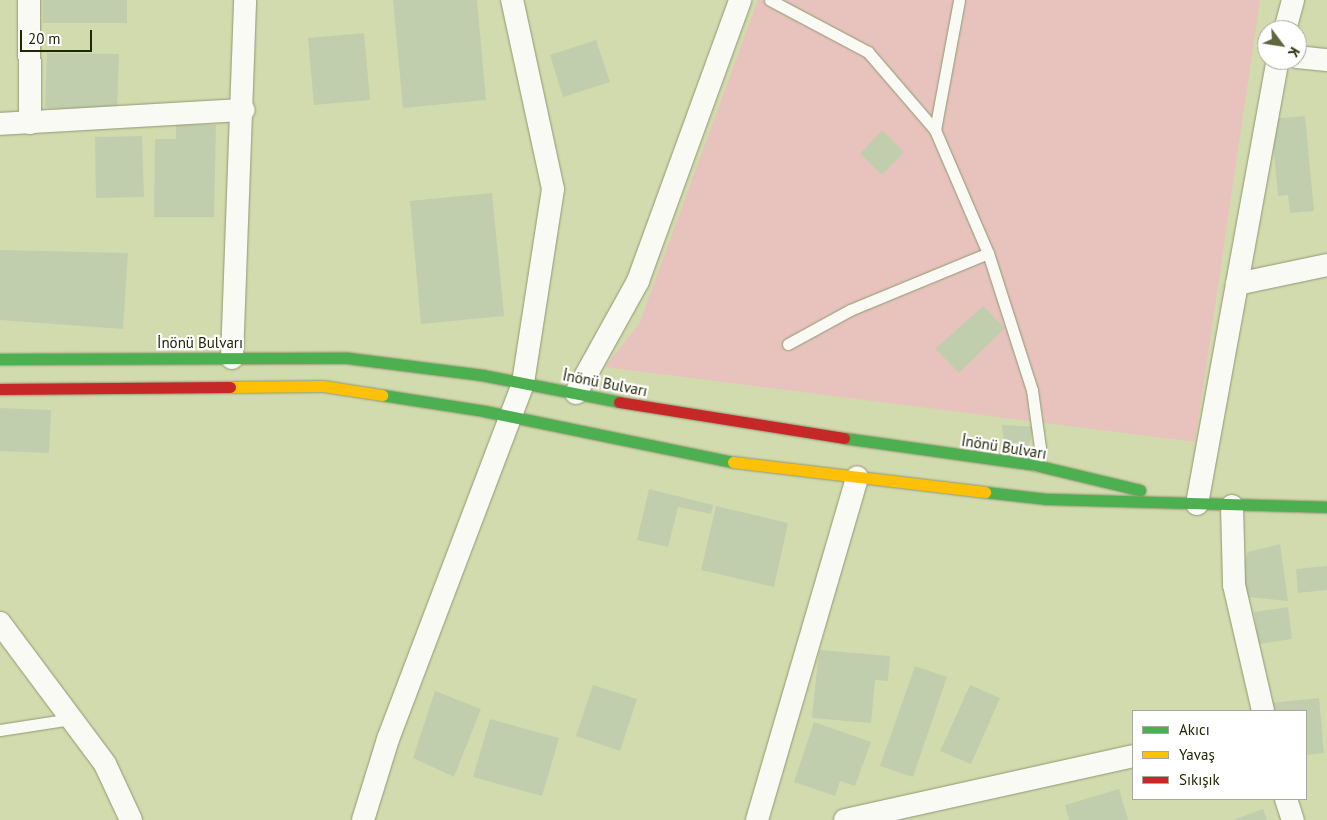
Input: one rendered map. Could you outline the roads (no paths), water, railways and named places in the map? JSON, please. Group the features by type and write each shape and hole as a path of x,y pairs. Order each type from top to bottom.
{"main road":[{"name":"İnönü Bulvarı","path":"0,358 348,358 523,383 704,418 1035,466 1197,504"},
{"name":"İnönü Bulvarı","path":"0,389 323,386 512,417 697,458 1046,499 1232,506 1327,507"}],"street":[{"path":"29,0 30,123"},
{"path":"232,358 244,110 244,0"},
{"path":"363,820 388,739 512,417 523,383 553,189 512,0"},
{"path":"576,393 638,281 740,0"},
{"path":"1288,20 1293,0"},
{"path":"1307,57 1327,60"},
{"path":"1197,504 1276,70"},
{"path":"0,124 244,110"},
{"path":"1237,284 1327,265"},
{"path":"757,820 857,477"},
{"path":"1232,506 1234,584 1263,710"},
{"path":"0,623 105,764 131,820"},
{"path":"845,820 1132,756"},
{"path":"1286,800 1293,820"}],"lane":[{"path":"770,0 868,52 935,130 988,253 1032,390 1040,448 1035,466"},
{"path":"935,130 959,0"},
{"path":"788,344 850,310 988,253"},
{"path":"0,730 71,719"}]}
